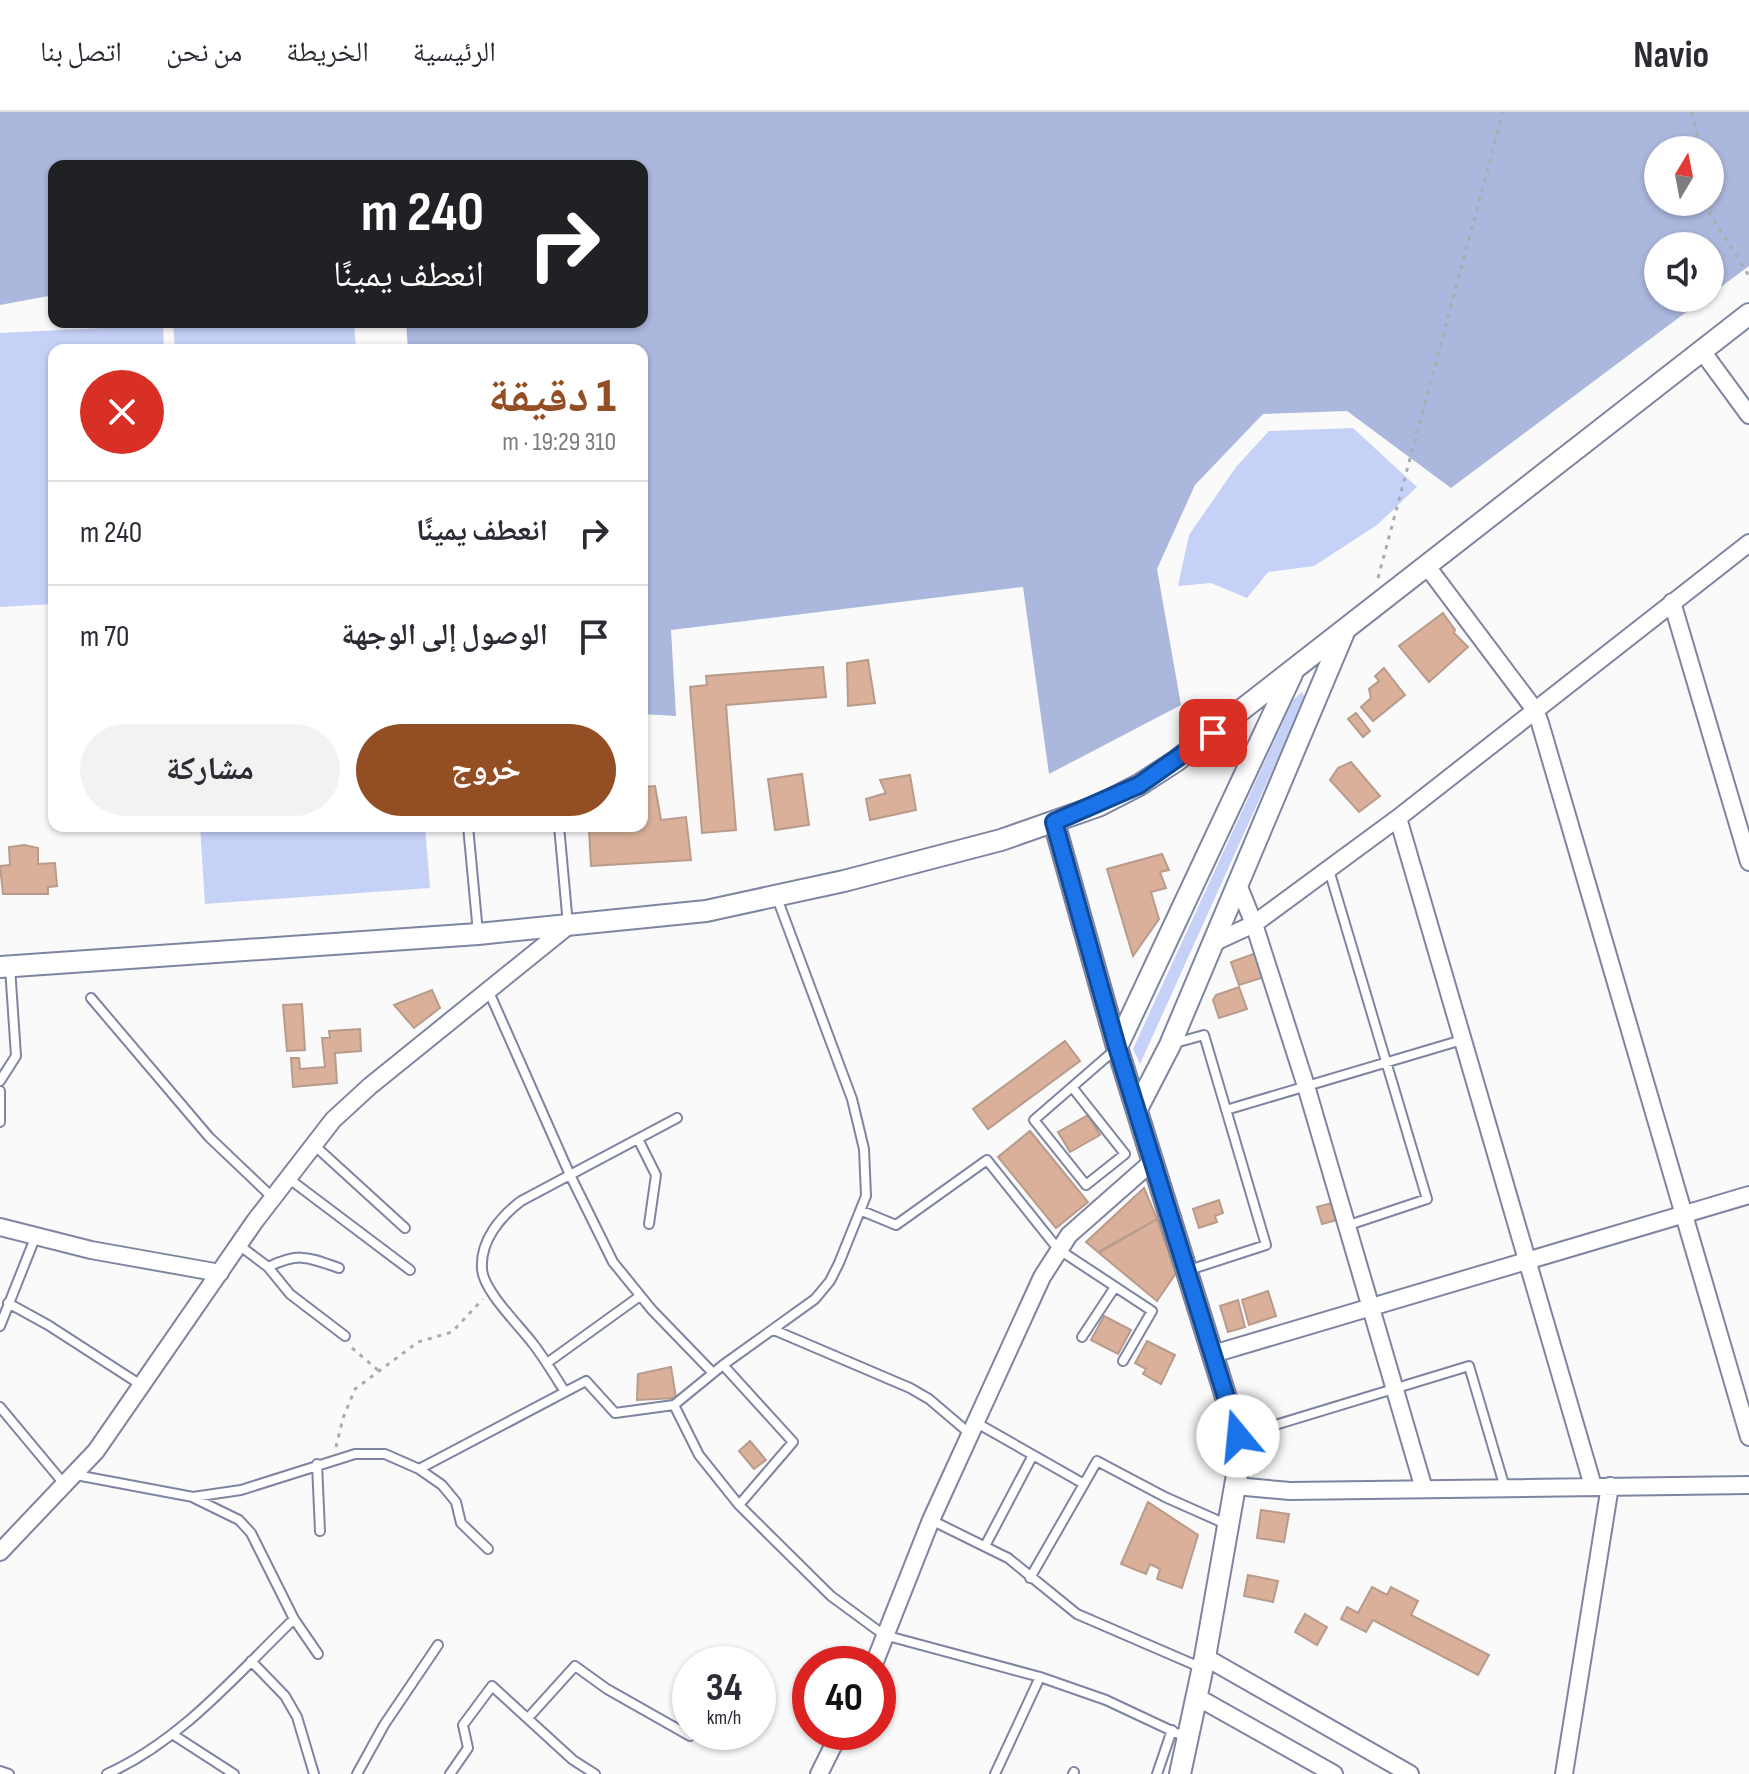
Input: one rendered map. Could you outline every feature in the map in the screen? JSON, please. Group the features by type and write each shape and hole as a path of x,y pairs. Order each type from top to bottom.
{"street":[{"path":"5,967 478,934 706,911 949,856 1054,822 1139,785 1176,761 1749,314"},
{"path":"1702,351 1749,415"},
{"path":"1215,942 1254,924 1398,818 1749,543"},
{"path":"1426,565 1535,710 1749,1437"},
{"path":"1672,602 1749,862"},
{"path":"1137,1109 1170,1045 1239,887 1347,626"},
{"path":"1117,1047 1294,670"},
{"path":"1398,818 1593,1486"},
{"path":"1054,822 1117,1047 1238,1436 1240,1453 1204,1662 1197,1697 1180,1734 1180,1774"},
{"path":"1239,887 1254,924 1306,1086 1424,1489"},
{"path":"4,1541 70,1480 141,1385 272,1197 333,1120 370,1086 568,926"},
{"path":"880,1646 931,1520 1042,1277 1069,1235 1152,1155"},
{"path":"1213,1354 1749,1195"},
{"path":"0,1227 35,1238 220,1273"},
{"path":"1235,1486 1290,1491 1749,1485"},
{"path":"1564,1774 1610,1486"},
{"path":"1204,1662 1410,1774"},
{"path":"1197,1697 1328,1772"},
{"path":"819,1774 831,1750"}],"lane":[{"path":"469,832 478,934"},
{"path":"560,832 568,926"},
{"path":"1328,869 1427,1199 1345,1226"},
{"path":"419,1469 586,1381 615,1413 674,1405 723,1365 815,1299 830,1281 862,1211 868,1179 856,1112 844,1071 777,897"},
{"path":"0,1081 16,1056 5,967"},
{"path":"489,992 570,1175 613,1262 640,1296 713,1373"},
{"path":"91,998 209,1137 272,1197"},
{"path":"1170,1045 1204,1035 1266,1245 1187,1271"},
{"path":"1226,1110 1462,1040"},
{"path":"1117,1047 1034,1120 1086,1185 1125,1154 1152,1155"},
{"path":"1072,1087 1125,1154"},
{"path":"0,1091 0,1122"},
{"path":"565,1392 492,1291 482,1271 483,1255 498,1223 521,1201 677,1118"},
{"path":"638,1139 656,1175 649,1224"},
{"path":"313,1144 405,1228"},
{"path":"862,1211 896,1225 987,1160 1058,1249 1152,1311 1123,1361"},
{"path":"288,1177 410,1270"},
{"path":"0,1326 35,1238"},
{"path":"238,1244 268,1267 290,1294 345,1336"},
{"path":"268,1267 291,1256 302,1255 339,1268"},
{"path":"1082,1337 1115,1287"},
{"path":"547,1363 640,1296"},
{"path":"8,1303 141,1385"},
{"path":"774,1330 910,1388 972,1427 1033,1455 1084,1484"},
{"path":"723,1365 793,1442 739,1505"},
{"path":"1238,1436 1469,1366 1505,1488"},
{"path":"674,1405 699,1455 739,1505 831,1596 884,1635 1040,1677 1106,1700 1180,1734 1157,1774"},
{"path":"0,1407 70,1480 193,1497 241,1490 334,1458 385,1454 419,1469 442,1485 456,1502 461,1523 488,1549"},
{"path":"985,1546 1033,1455"},
{"path":"1030,1578 1097,1461 1165,1497 1228,1525"},
{"path":"317,1464 320,1531"},
{"path":"193,1497 239,1520 251,1533 294,1619 318,1654"},
{"path":"931,1520 1008,1558 1077,1614 1204,1662"},
{"path":"107,1774 136,1760 172,1734 294,1619"},
{"path":"357,1774 384,1725 438,1645"},
{"path":"251,1661 285,1696 297,1717 314,1774"},
{"path":"528,1718 575,1666 607,1689 672,1726"},
{"path":"995,1774 1040,1677"},
{"path":"450,1774 468,1748 463,1725 492,1686 573,1760 595,1774"},
{"path":"172,1734 234,1774"},
{"path":"0,1771 9,1774"}],"path":[{"path":"1378,578 1503,112"},
{"path":"1692,112 1698,136"},
{"path":"1712,216 1749,276"},
{"path":"334,1458 343,1418 355,1389 418,1342 452,1332 492,1291"},
{"path":"345,1336 354,1351 379,1371"}],"shaded area":[{"path":"0,112 1749,112 1749,266 1724,285 1724,232 1644,232 1644,312 1686,312 1451,488 1347,411 1263,414 1195,485 1157,569 1181,705 1049,774 1023,587 671,630 676,716 648,714 648,344 408,344 406,328 648,328 648,160 48,160 48,296 0,305"},
{"path":"163,328 164,344 48,344 48,604 0,607 0,333"},
{"path":"173,328 354,328 356,344 175,344"},
{"path":"1353,428 1417,487 1377,525 1314,566 1268,572 1247,598 1211,583 1178,586 1189,535 1236,467 1269,431"},
{"path":"1302,692 1305,698 1140,1064 1133,1049 1293,700"},
{"path":"200,832 425,832 430,888 205,904"}],"building":[{"path":"1443,613 1454,633 1468,647 1429,682 1399,646"},
{"path":"868,660 875,703 848,706 847,663"},
{"path":"823,667 826,697 726,705 736,830 702,833 690,687 707,685 706,676"},
{"path":"1384,668 1405,695 1373,721 1361,707 1371,698 1369,689 1379,681 1375,676"},
{"path":"1356,713 1370,731 1363,737 1348,719"},
{"path":"1351,762 1380,796 1359,812 1330,780 1338,768"},
{"path":"802,774 809,825 775,830 768,779"},
{"path":"910,775 916,810 870,820 866,799 886,793 880,780"},
{"path":"655,786 661,820 686,817 691,860 591,866 589,832 648,832 648,787"},
{"path":"24,845 38,848 38,864 55,863 57,886 48,887 48,894 3,894 0,866 10,865 9,847"},
{"path":"1162,854 1169,870 1160,872 1166,888 1151,892 1159,919 1133,956 1107,869"},
{"path":"1259,952 1267,976 1239,985 1231,962"},
{"path":"1239,987 1247,1009 1219,1018 1213,1000 1216,995"},
{"path":"432,990 440,1008 414,1028 394,1005"},
{"path":"302,1004 305,1050 287,1051 283,1005"},
{"path":"360,1029 361,1051 335,1053 337,1083 293,1087 291,1058 299,1058 300,1069 325,1067 322,1038 330,1038 329,1031"},
{"path":"1065,1041 1080,1061 988,1129 973,1109"},
{"path":"1088,1115 1100,1135 1070,1152 1058,1132"},
{"path":"1030,1131 1088,1202 1056,1228 998,1157"},
{"path":"1144,1188 1157,1219 1098,1252 1086,1242"},
{"path":"1219,1200 1223,1213 1215,1216 1217,1222 1199,1228 1193,1209"},
{"path":"1332,1203 1337,1220 1322,1224 1317,1207"},
{"path":"1157,1219 1176,1273 1157,1301 1099,1253"},
{"path":"1268,1291 1276,1316 1249,1325 1242,1300"},
{"path":"1238,1300 1245,1327 1228,1332 1220,1306"},
{"path":"1104,1316 1131,1330 1118,1354 1091,1340"},
{"path":"1147,1341 1175,1355 1161,1384 1143,1374 1146,1369 1135,1363"},
{"path":"671,1367 676,1398 637,1400 638,1374"},
{"path":"750,1441 766,1460 754,1469 739,1451"},
{"path":"1148,1502 1198,1535 1182,1588 1157,1579 1160,1569 1150,1564 1146,1574 1121,1564"},
{"path":"1261,1510 1289,1514 1284,1542 1257,1538"},
{"path":"1248,1575 1278,1581 1273,1602 1244,1596"},
{"path":"1372,1587 1387,1595 1391,1587 1418,1601 1411,1615 1489,1655 1478,1675 1373,1620 1366,1632 1341,1619 1347,1607 1358,1613"},
{"path":"1305,1614 1327,1627 1317,1645 1295,1632"}],"route":[{"path":"1213,733 1139,785 1098,806 1054,822 1117,1047 1238,1436"}]}
